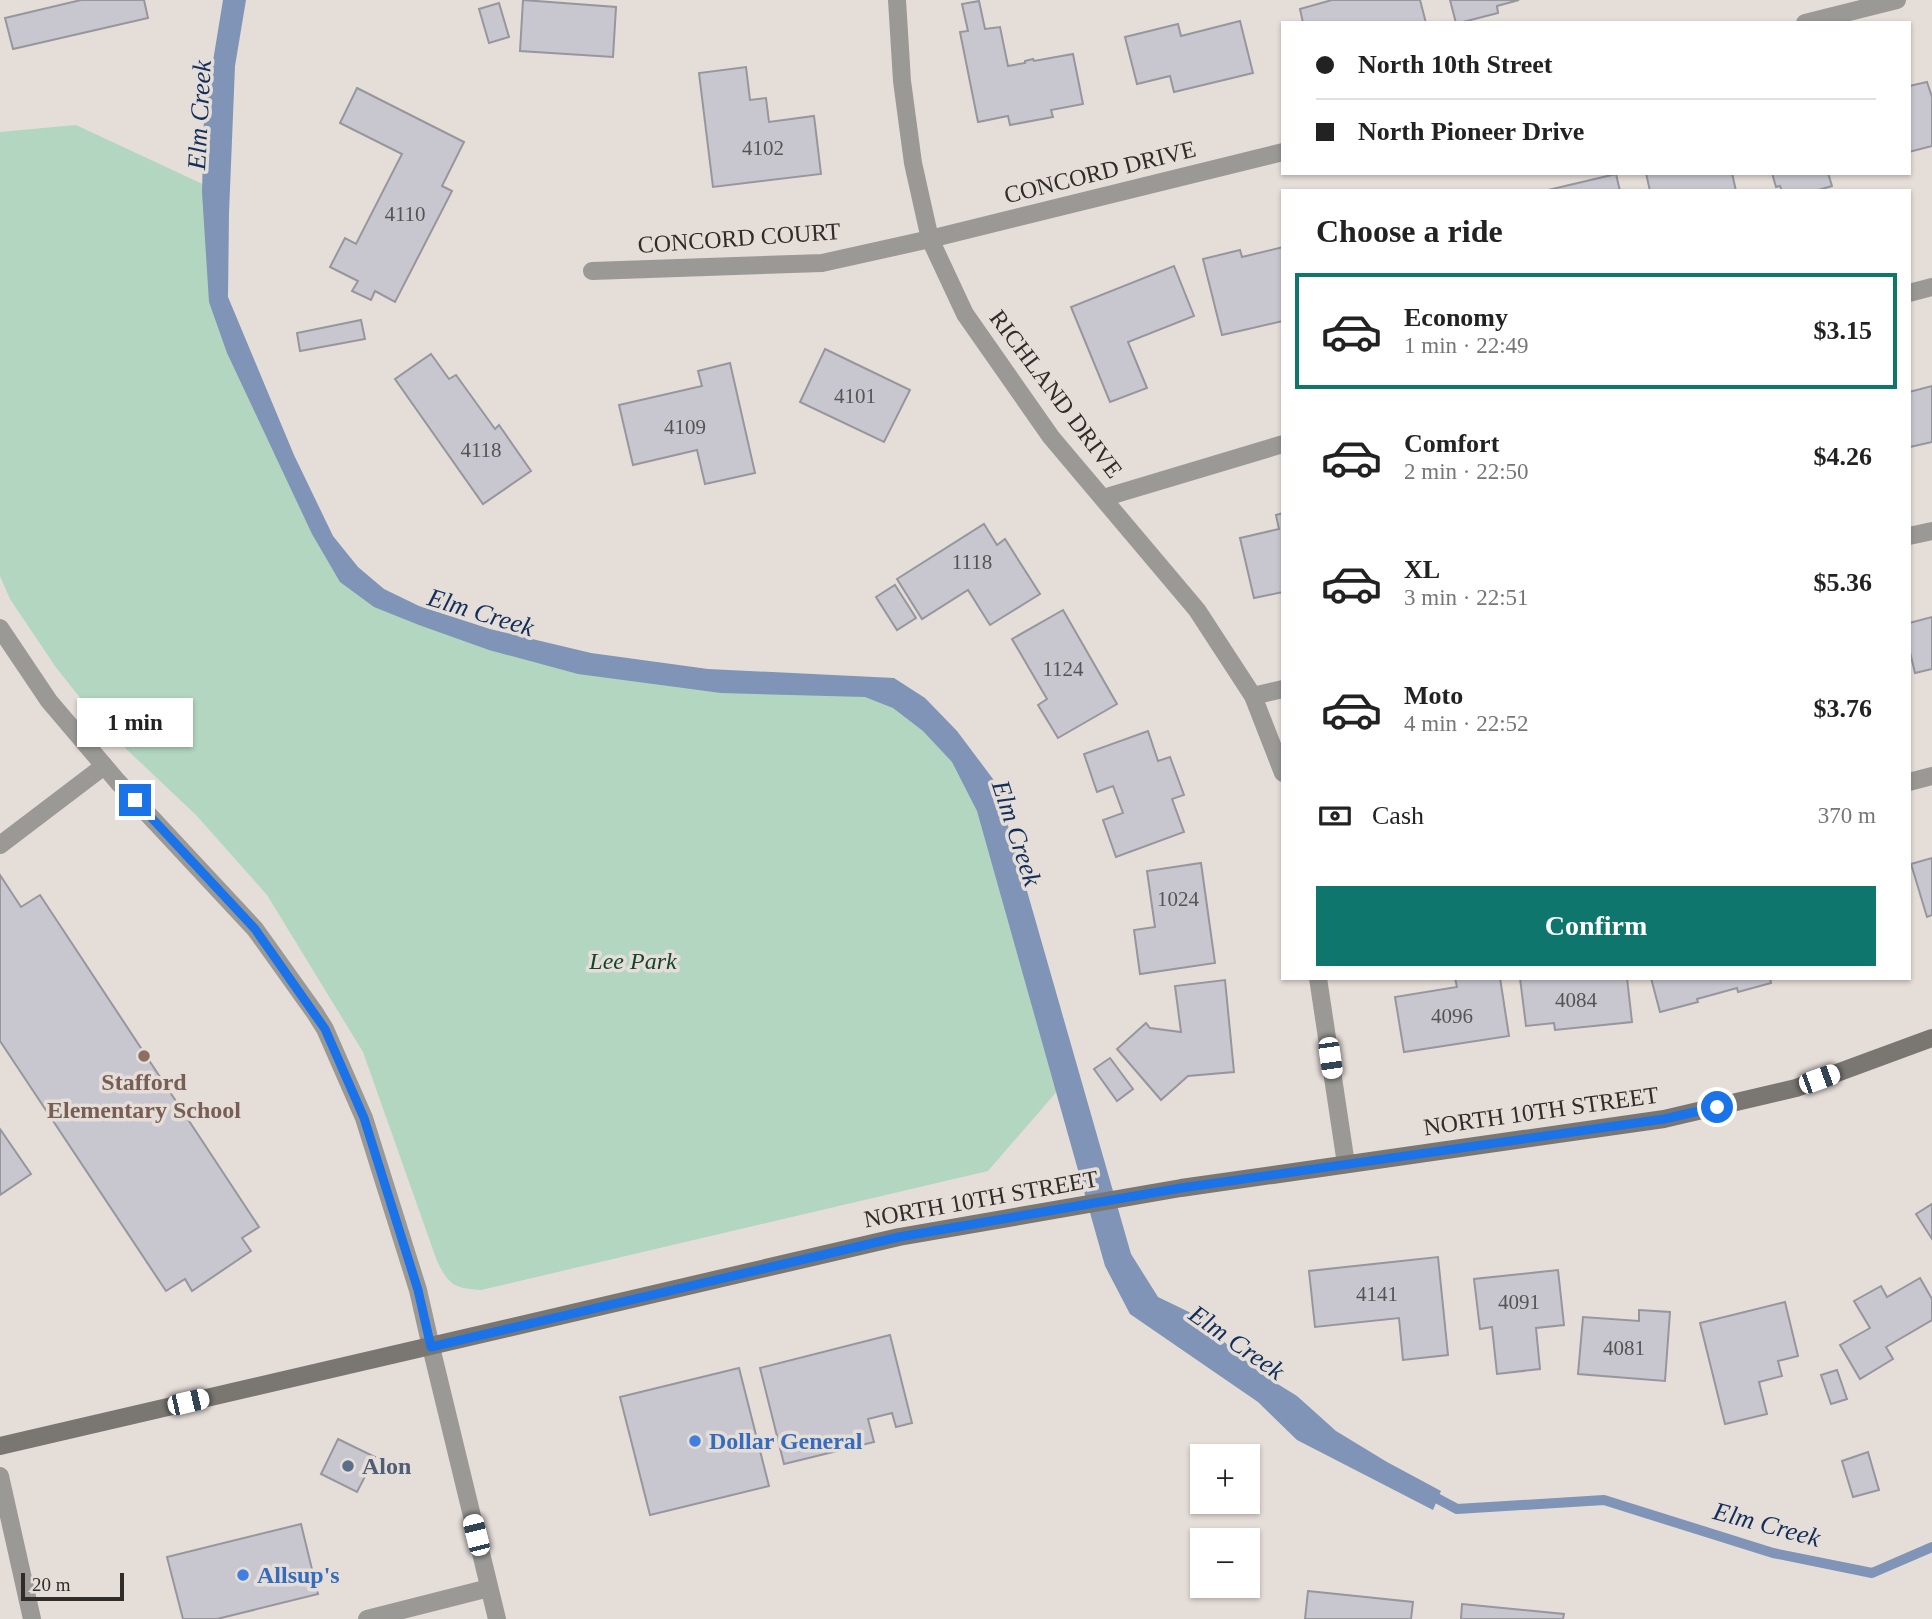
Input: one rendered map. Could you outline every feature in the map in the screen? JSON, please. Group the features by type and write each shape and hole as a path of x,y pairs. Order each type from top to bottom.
{"main road":[{"name":"NORTH 10TH STREET","path":"0,1446 899,1237 1181,1188 1664,1119 1796,1088 1932,1038"}],"street":[{"name":"RICHLAND DRIVE","path":"897,0 902,81 913,163 930,239 965,314 1052,437 1197,610 1253,696 1281,768"},
{"path":"1813,21 1897,0"},
{"name":"CONCORD DRIVE","path":"930,239 1281,152"},
{"name":"CONCORD COURT","path":"592,271 822,263 930,239"},
{"path":"1911,292 1932,287"},
{"path":"1103,498 1281,445"},
{"path":"1911,536 1932,531"},
{"path":"0,628 49,701 104,766 255,929 325,1029 364,1118 418,1290 497,1619"},
{"path":"1253,696 1281,689"},
{"path":"0,845 104,766"},
{"path":"1911,781 1932,776"},
{"path":"1318,980 1346,1164"},
{"path":"0,1476 32,1619"},
{"path":"367,1619 489,1588"}],"green space":[{"name":"Lee Park","path":"76,125 209,187 214,304 337,564 378,603 519,654 872,694 905,705 956,760 974,791 1059,1089 988,1171 481,1290 459,1287 449,1281 437,1261 363,1052 267,895 196,815 103,727 55,666 10,599 0,576 0,132"}],"water":[{"path":"223,0 246,0 235,66 228,297 294,455 333,536 358,567 384,589 419,606 490,629 591,653 708,669 894,678 925,698 957,731 993,779 1131,1254 1158,1297 1191,1313 1260,1373 1297,1396 1336,1431 1441,1491 1433,1510 1297,1440 1258,1402 1130,1314 1105,1266 977,811 952,762 923,731 893,708 865,697 721,693 578,674 489,650 419,625 374,607 340,582 312,534 227,353 209,302 202,192 204,116"}],"building":[{"path":"81,0 144,0 148,18 13,49 5,18"},
{"path":"523,0 616,7 613,57 520,51"},
{"path":"1332,0 1420,0 1425,21 1303,21 1300,9"},
{"path":"1450,0 1519,0 1497,6 1498,13 1455,21"},
{"path":"979,1 985,29 1000,27 1008,66 1033,59 1034,61 1073,54 1083,104 1051,110 1053,117 1010,125 1008,116 978,122 960,32 968,31 962,4"},
{"path":"499,3 509,37 489,43 479,9"},
{"path":"1240,21 1253,73 1174,92 1170,76 1137,84 1125,37 1178,24 1181,36"},
{"path":"746,67 750,100 766,98 769,122 814,116 821,174 713,187 699,73"},
{"path":"1927,82 1932,97 1932,146 1911,151 1911,86"},
{"path":"357,88 464,142 442,186 452,191 395,302 375,291 371,300 352,291 358,281 330,267 345,238 356,244 402,154 340,123"},
{"path":"1616,175 1620,189 1552,189"},
{"path":"1646,175 1732,175 1736,189 1650,189"},
{"path":"1773,175 1829,175 1832,186 1822,189 1776,187"},
{"path":"1281,247 1281,321 1222,335 1203,259 1240,250 1242,257"},
{"path":"1174,266 1194,316 1128,342 1147,388 1110,402 1071,307"},
{"path":"361,320 365,339 300,351 297,333"},
{"path":"825,349 910,390 884,442 800,402"},
{"path":"431,354 449,379 456,375 495,429 499,425 531,471 483,504 395,379"},
{"path":"730,363 755,473 705,484 697,450 633,465 619,405 702,386 698,371"},
{"path":"1932,386 1932,442 1911,447 1911,391"},
{"path":"1281,514 1281,592 1254,598 1240,538 1279,529 1276,515"},
{"path":"984,524 997,545 1005,539 1040,594 990,625 968,590 922,619 897,579"},
{"path":"895,585 916,618 897,630 876,597"},
{"path":"1063,610 1117,704 1058,738 1038,705 1047,699 1012,639"},
{"path":"1932,617 1932,669 1915,673 1911,656 1911,622"},
{"path":"1148,731 1158,761 1170,757 1184,795 1172,799 1184,832 1116,857 1103,820 1123,813 1113,786 1097,792 1084,754"},
{"path":"1932,858 1932,915 1927,917 1911,864"},
{"path":"1201,863 1215,963 1140,974 1134,930 1155,927 1147,871"},
{"path":"0,875 21,907 40,895 259,1227 242,1238 251,1251 192,1291 185,1279 166,1291 0,1041"},
{"path":"1225,980 1234,1072 1188,1076 1161,1100 1117,1049 1146,1023 1150,1028 1181,1032 1175,986"},
{"path":"1455,980 1500,980 1509,1036 1404,1052 1395,997 1457,987"},
{"path":"1520,980 1627,980 1632,1022 1555,1030 1554,1023 1526,1026"},
{"path":"1652,980 1770,980 1771,983 1738,992 1737,988 1660,1012"},
{"path":"1110,1058 1133,1089 1117,1101 1094,1069"},
{"path":"0,1129 31,1174 0,1195"},
{"path":"1932,1204 1932,1239 1916,1214"},
{"path":"1438,1257 1448,1355 1403,1360 1399,1318 1315,1327 1309,1271"},
{"path":"1558,1270 1564,1325 1536,1328 1540,1369 1497,1374 1492,1327 1480,1329 1474,1279"},
{"path":"1920,1278 1932,1299 1932,1320 1886,1347 1893,1359 1860,1379 1840,1345 1870,1328 1854,1301 1881,1286 1887,1297"},
{"path":"1785,1302 1798,1356 1778,1361 1782,1376 1759,1382 1767,1414 1725,1424 1700,1323"},
{"path":"1639,1310 1670,1312 1665,1381 1578,1374 1583,1317 1639,1321"},
{"path":"890,1335 912,1423 896,1427 892,1413 868,1419 874,1442 784,1464 760,1368"},
{"name":"Dollar General","path":"739,1368 769,1486 650,1515 620,1397"},
{"path":"1837,1370 1847,1399 1831,1404 1821,1375"},
{"name":"Alon","path":"338,1439 375,1457 357,1492 321,1474"},
{"path":"1868,1452 1879,1490 1853,1497 1842,1461"},
{"name":"Allsup's","path":"301,1524 318,1594 217,1619 183,1619 167,1557"},
{"path":"1308,1591 1413,1602 1411,1619 1305,1619"},
{"path":"1462,1604 1564,1614 1563,1619 1461,1619"}],"waterway":[{"name":"Elm Creek","path":"1427,1493 1457,1509 1604,1500 1773,1553 1872,1573 1932,1547"}],"place":[{"name":"Stafford Elementary School","path":"144,1056"},
{"name":"Dollar General","path":"695,1441"},
{"name":"Alon","path":"348,1466"},
{"name":"Allsup's","path":"243,1575"}],"route":[{"path":"135,800 255,929 325,1029 364,1118 418,1290 431,1347 899,1237 1181,1188 1664,1119 1717,1107"}]}
